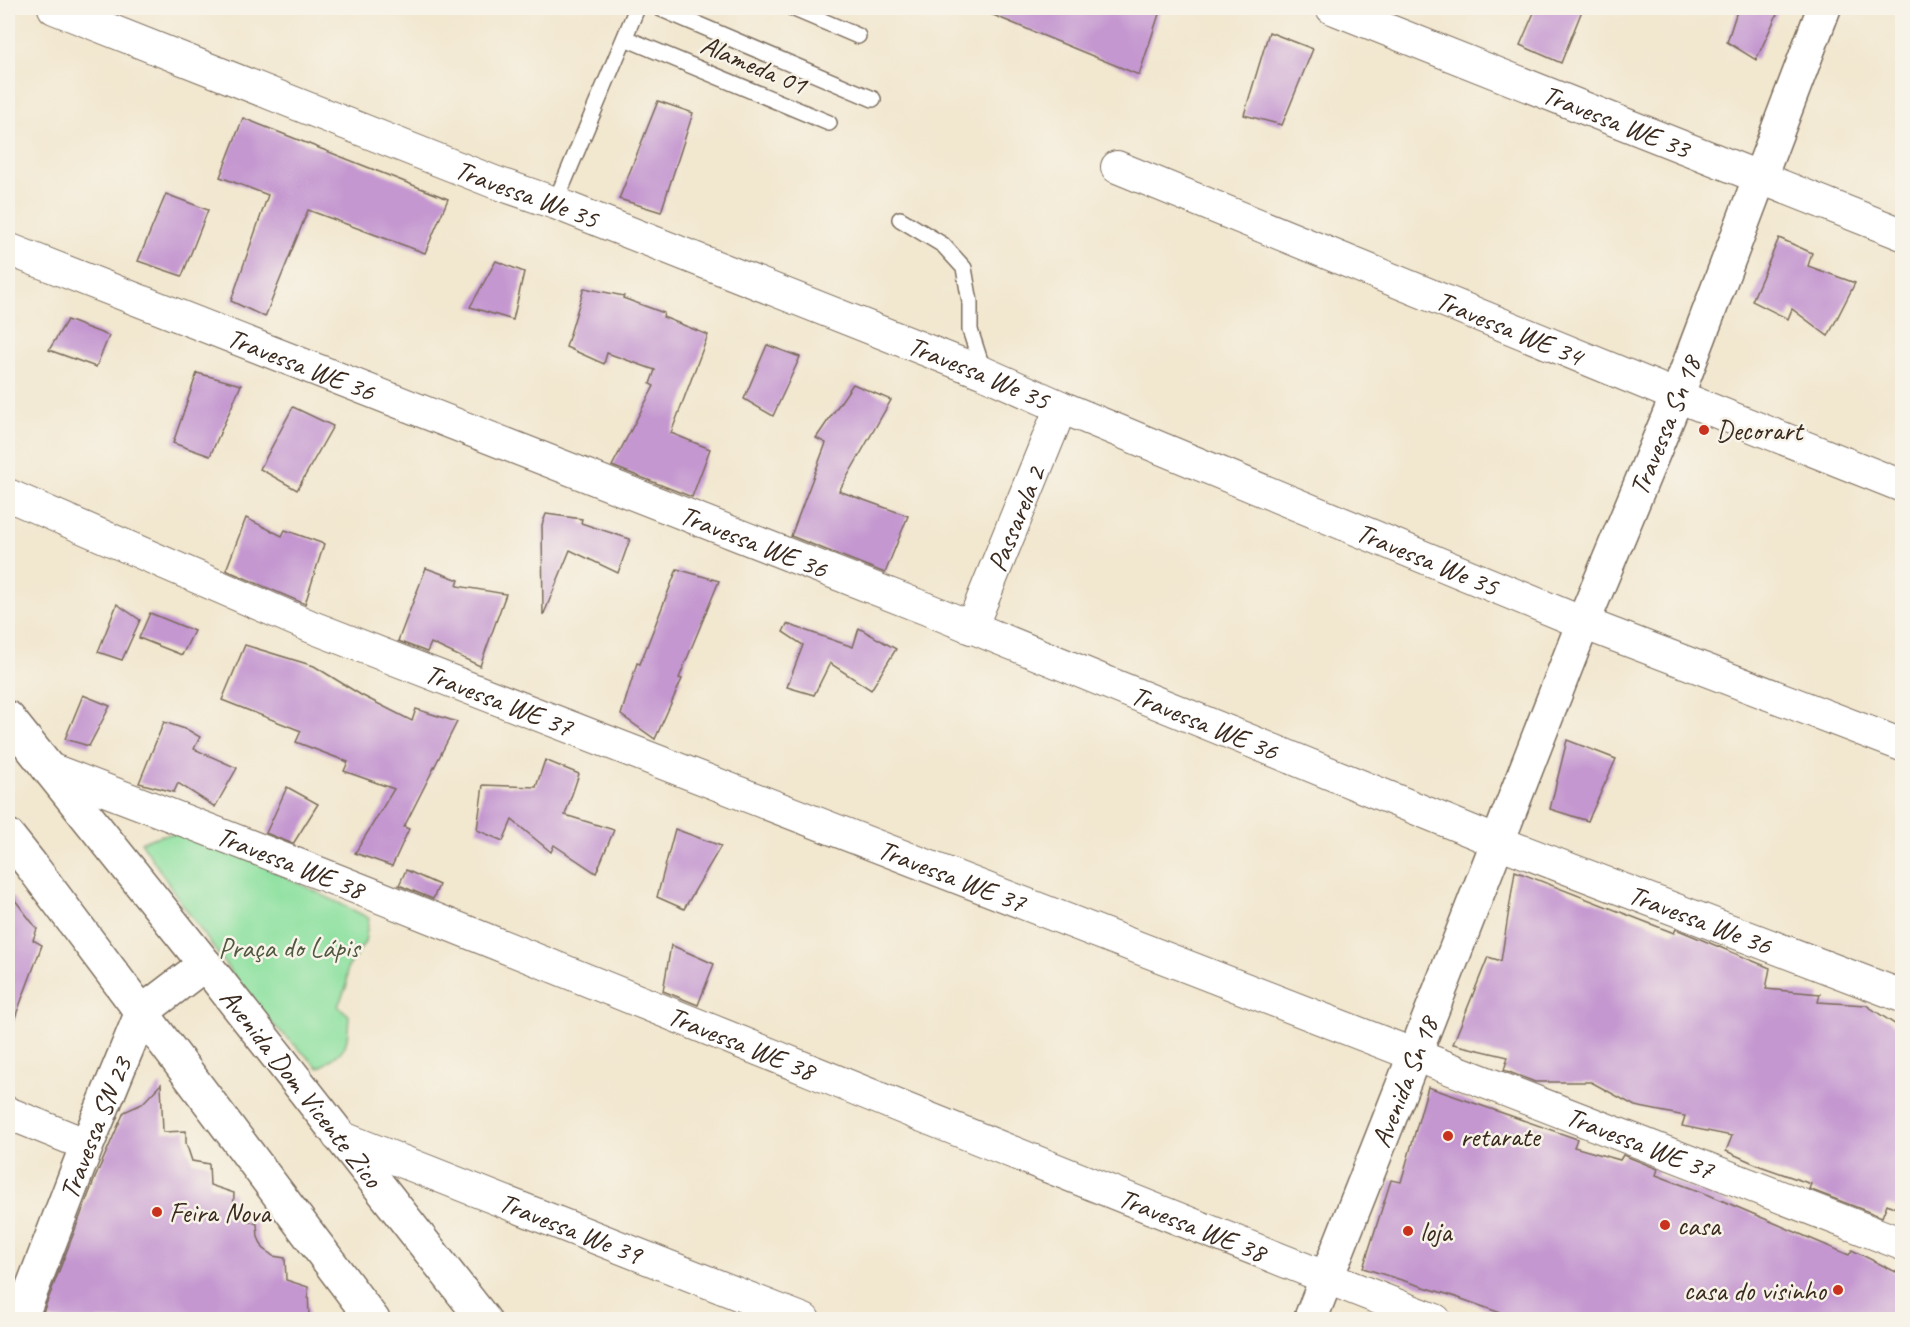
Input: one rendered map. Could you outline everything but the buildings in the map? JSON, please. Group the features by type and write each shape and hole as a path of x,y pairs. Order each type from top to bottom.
{"main road":[{"name":"Travessa Sn 18","path":"1498,842 1583,623 1677,396 1824,8"},
{"name":"Avenida Dom Vicente Zico","path":"8,717 484,1320"},
{"path":"8,836 20,861 142,1012 374,1320"},
{"name":"Avenida Sn 18","path":"1310,1320 1498,842"},
{"path":"142,1012 205,964"},
{"name":"Travessa SN 23","path":"20,1320 87,1145 142,1012"}],"street":[{"name":"Travessa We 35","path":"54,8 984,373 1583,623 1902,745"},
{"name":"Travessa WE 33","path":"1332,8 1902,234"},
{"name":"Travessa WE 34","path":"1117,167 1902,486"},
{"name":"Travessa WE 36","path":"8,249 927,609 1498,842"},
{"name":"Passarela 2","path":"971,628 1061,407"},
{"name":"Travessa WE 37","path":"8,495 312,627 1902,1244"},
{"name":"Travessa WE 38","path":"47,768 222,834 1435,1320"},
{"name":"Travessa We 36","path":"1498,842 1902,996"},
{"path":"8,1113 87,1145"},
{"name":"Travessa We 39","path":"338,1136 804,1320"}],"lane":[{"path":"555,203 637,8"},
{"path":"659,8 873,99"},
{"path":"792,8 858,36"},
{"name":"Alameda 01","path":"625,38 829,123"},
{"path":"900,219 943,245 964,268 970,302 970,330 984,373"}],"green space":[{"name":"Praça do Lápis","path":"184,833 228,848 369,918 365,942 347,969 347,985 338,1006 349,1015 346,1042 341,1052 319,1068 258,1010 141,842 163,835"}],"place":[{"name":"Decorart","path":"1704,430"},
{"name":"retarate","path":"1448,1136"},
{"name":"Feira Nova","path":"157,1212"},
{"name":"casa","path":"1665,1225"},
{"name":"loja","path":"1408,1231"},
{"name":"casa do visinho","path":"1838,1290"}]}
